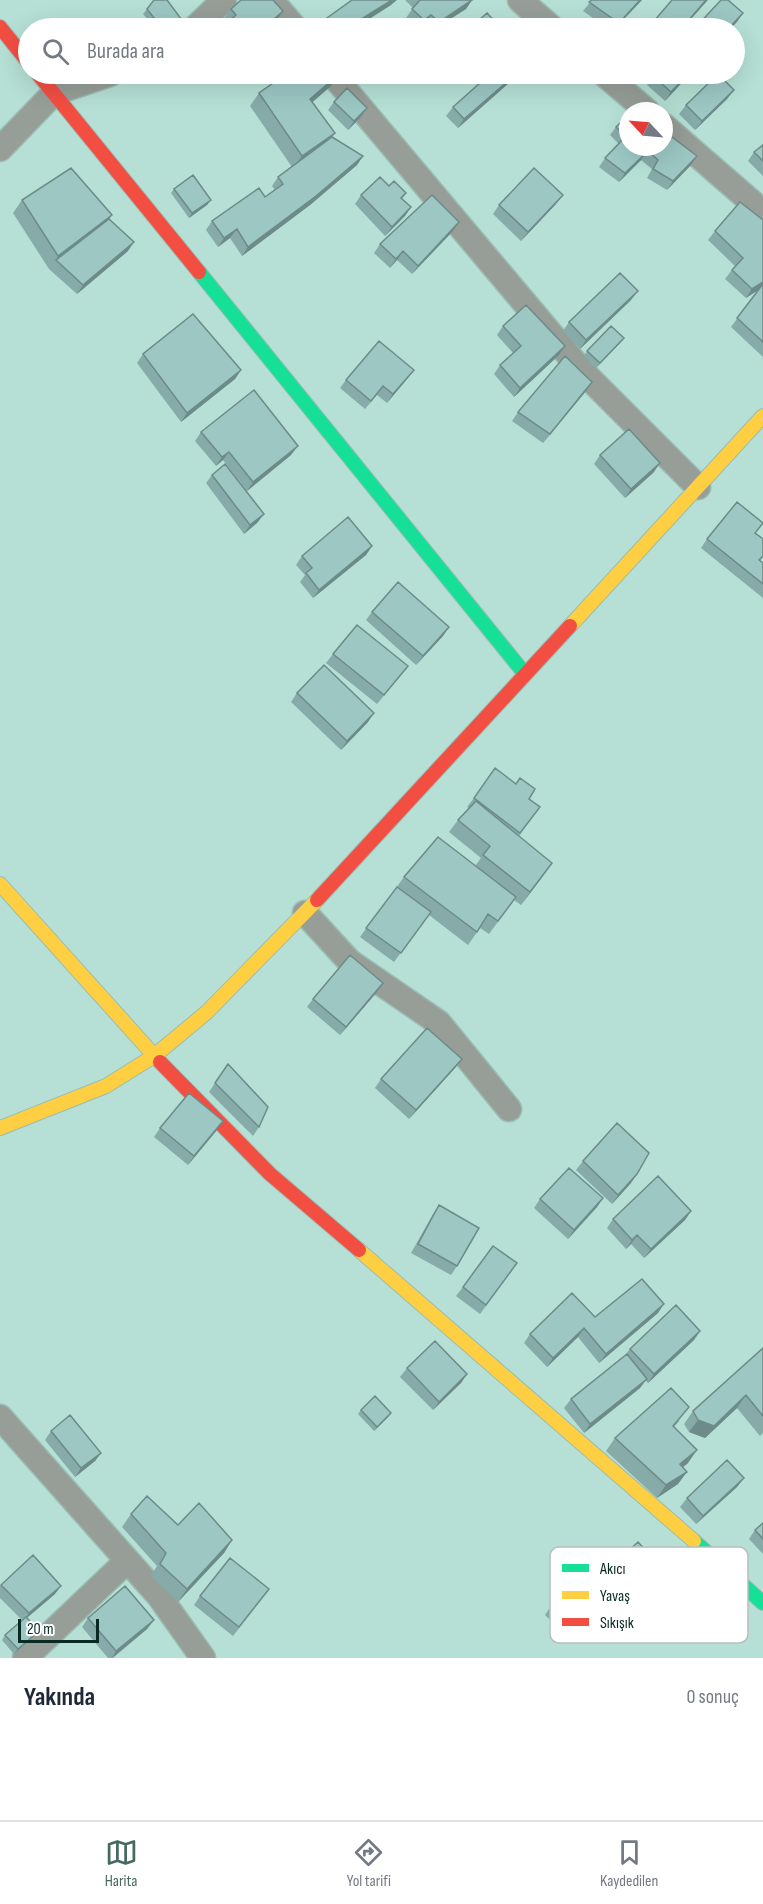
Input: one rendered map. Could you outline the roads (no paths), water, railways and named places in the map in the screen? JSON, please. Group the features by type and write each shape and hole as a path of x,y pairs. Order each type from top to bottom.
{"street":[{"path":"205,18 224,0"},
{"path":"271,0 286,18"},
{"path":"520,0 541,18"},
{"path":"0,27 18,50"},
{"path":"46,84 525,674"},
{"path":"0,150 54,93 81,84"},
{"path":"340,84 582,371 698,487"},
{"path":"616,84 637,102"},
{"path":"673,134 763,212"},
{"path":"0,1128 106,1086 154,1056 207,1012 305,913 763,416"},
{"path":"0,884 154,1056 270,1174 701,1547"},
{"path":"305,913 350,962 440,1023 509,1109"},
{"path":"0,1417 159,1596 203,1658"},
{"path":"25,1658 127,1561"},
{"path":"748,1589 763,1602"}]}
